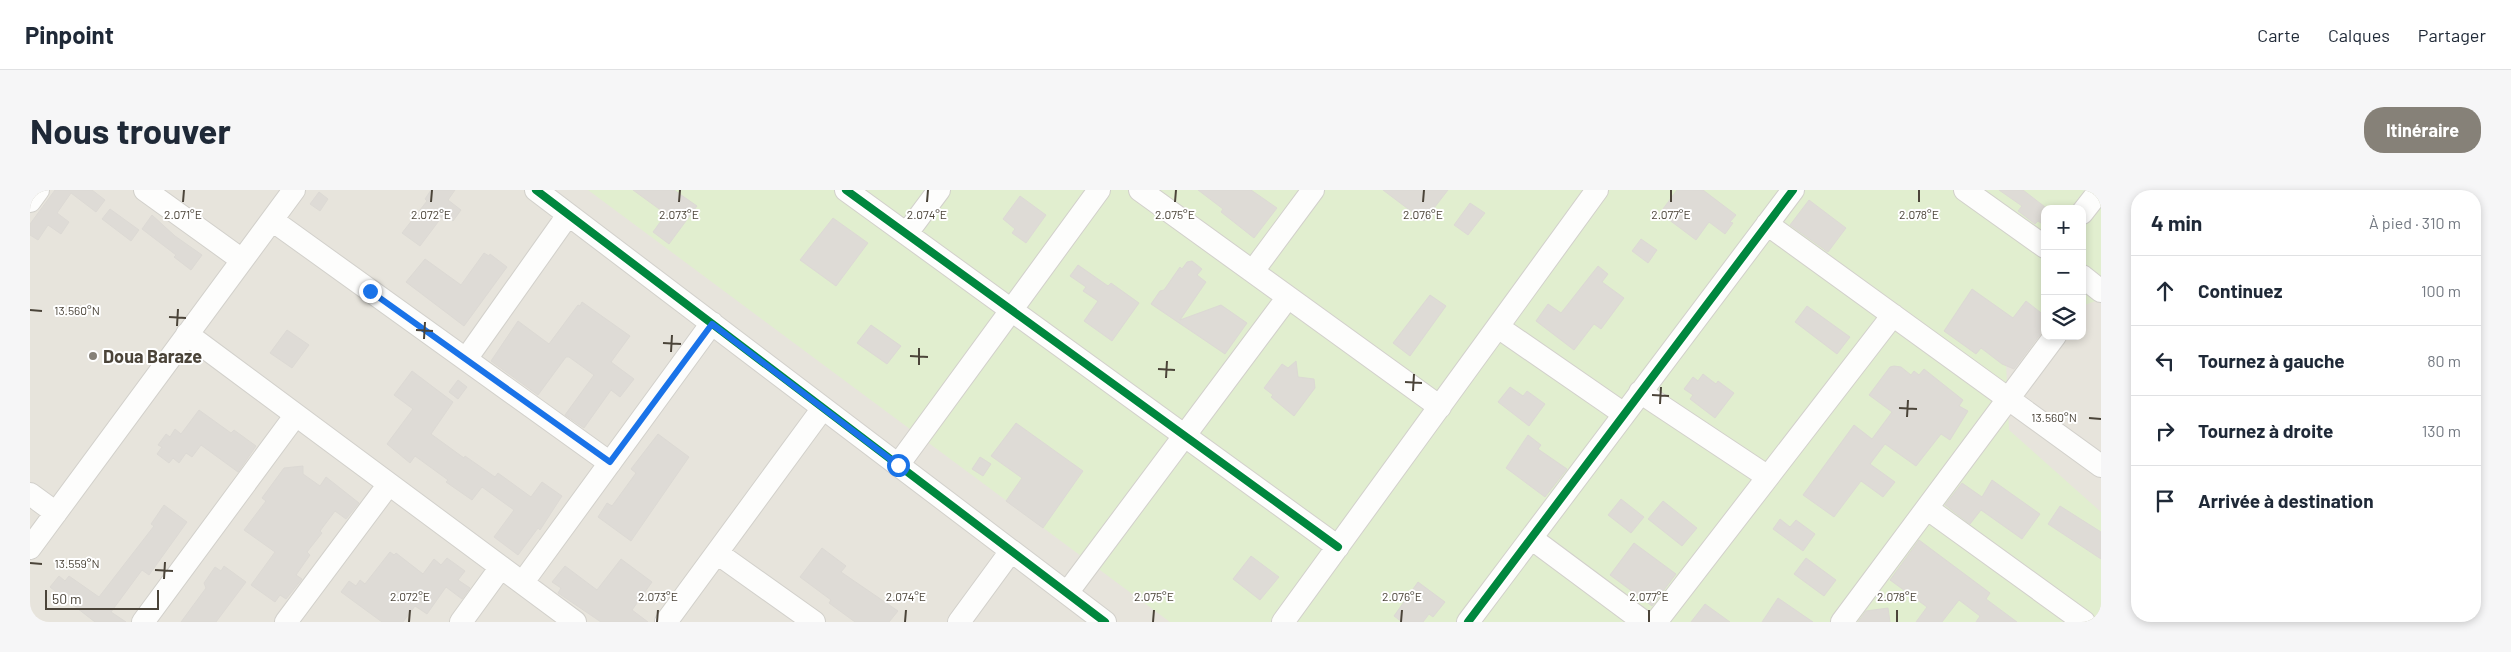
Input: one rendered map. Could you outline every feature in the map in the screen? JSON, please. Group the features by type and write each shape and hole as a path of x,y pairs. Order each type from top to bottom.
{"street":[{"path":"30,201 38,190"},
{"path":"145,190 242,260"},
{"path":"30,548 294,190"},
{"path":"846,190 1338,547"},
{"path":"907,233 939,190"},
{"path":"898,465 1099,190"},
{"path":"1140,190 1440,407"},
{"path":"1253,271 1313,190"},
{"path":"1283,622 1597,190"},
{"path":"1468,622 1793,190"},
{"path":"1965,190 2041,245"},
{"path":"2086,208 2100,190"},
{"path":"541,192 568,215 1105,622"},
{"path":"466,359 568,215"},
{"path":"272,220 610,462"},
{"path":"1767,224 2009,398 2098,456"},
{"path":"1067,593 1288,297"},
{"path":"1656,622 1893,315"},
{"path":"523,582 712,324"},
{"path":"1498,327 1624,414"},
{"path":"188,334 576,622"},
{"path":"1842,622 2052,340"},
{"path":"1640,392 1768,477"},
{"path":"666,622 823,408"},
{"path":"143,622 296,416"},
{"path":"286,622 389,484"},
{"path":"30,494 56,513"},
{"path":"1928,509 2084,622"},
{"path":"1531,538 1644,622"},
{"path":"959,622 1011,551"},
{"path":"717,553 814,622"},
{"path":"461,622 501,567"}],"shaded area":[{"path":"30,190 2101,190 2101,622 30,622"}],"green space":[{"path":"588,190 2101,190 2101,299 2086,305 2086,205 2041,205 2041,324 2005,339 2009,430 2101,512 2101,622 1170,622"}],"building":[{"path":"55,190 92,190 105,200 96,212 71,193 57,213 69,222 61,234 48,225 38,240 30,235 30,224"},
{"path":"431,190 455,190 448,200 461,210 453,221 444,214 420,246 402,233 427,201 425,199"},
{"path":"633,190 674,190 697,206 669,244 653,232 666,214"},
{"path":"1198,190 1251,190 1277,208 1254,238 1221,212 1223,209"},
{"path":"1383,190 1448,190 1424,221"},
{"path":"1677,190 1703,190 1736,215 1730,222 1733,223 1725,234 1709,222 1696,240 1660,213"},
{"path":"1999,190 2023,190 2042,205 2041,223 2038,221 2035,224 2018,211 2022,206"},
{"path":"319,192 328,199 320,211 310,204"},
{"path":"1020,196 1046,215 1026,243 1012,233 1015,229 1003,219"},
{"path":"1809,200 1846,228 1828,252 1790,225"},
{"path":"1470,203 1485,213 1468,235 1454,225"},
{"path":"110,209 139,230 131,241 102,219"},
{"path":"152,215 175,236 202,255 191,270 174,257 176,255 142,229"},
{"path":"833,218 868,243 836,286 800,260"},
{"path":"1641,239 1657,250 1648,263 1632,251"},
{"path":"484,253 489,256 490,254 507,267 464,326 406,282 425,259 461,285"},
{"path":"1192,261 1202,269 1197,275 1206,282 1180,320 1221,305 1247,323 1225,354 1151,304 1160,291 1164,290 1180,267 1182,269 1187,262"},
{"path":"1078,265 1108,286 1111,283 1139,303 1112,341 1084,321 1098,301 1083,291 1086,287 1070,276"},
{"path":"1598,266 1608,274 1602,282 1624,298 1601,329 1594,324 1574,350 1536,321 1548,304 1561,313"},
{"path":"1972,289 2013,318 2026,301 2041,313 2041,333 2014,369 2002,364 1981,348 1976,354 1944,331"},
{"path":"1430,295 1446,306 1410,356 1393,343"},
{"path":"582,302 630,336 611,362 634,379 620,397 611,390 584,428 565,415 594,375 569,357 566,357 538,395 491,361 518,321 549,344"},
{"path":"1807,306 1850,337 1837,354 1795,322"},
{"path":"871,325 901,346 887,364 857,343"},
{"path":"287,330 309,345 292,368 270,353"},
{"path":"1296,361 1298,377 1314,379 1315,388 1294,416 1271,397 1273,395 1264,388 1282,364 1288,368"},
{"path":"1890,367 1901,367 1911,375 1914,371 1919,375 1924,369 1963,400 1959,406 1968,411 1950,440 1941,434 1916,466 1885,444 1870,464 1895,482 1883,497 1861,481 1834,517 1803,495 1854,425 1872,439 1892,412 1869,395"},
{"path":"412,371 453,402 431,434 464,458 465,456 495,477 498,473 531,497 542,482 562,496 540,530 538,528 518,555 494,537 514,510 482,487 472,500 446,482 448,480 415,456 410,463 387,444 413,409 394,395"},
{"path":"1703,374 1716,384 1718,381 1734,393 1715,418 1690,399 1693,395 1684,389 1693,377 1698,381"},
{"path":"458,380 467,387 458,399 449,392"},
{"path":"1510,387 1523,396 1527,391 1545,404 1529,426 1498,402"},
{"path":"199,410 231,433 234,430 256,446 238,472 201,445 192,457 186,453 179,463 173,458 169,463 157,454 162,447 158,445 166,434 170,437 175,429 181,434"},
{"path":"1016,423 1083,471 1043,528 1006,501 1022,478 991,456"},
{"path":"658,434 689,457 631,541 598,517 607,503 612,506 636,473 631,469"},
{"path":"1528,435 1541,445 1538,449 1567,469 1545,497 1506,468"},
{"path":"980,457 991,464 983,476 972,469"},
{"path":"303,466 303,474 320,486 326,477 359,503 346,519 335,511 320,531 322,533 307,552 310,555 296,575 302,579 286,599 280,595 275,602 251,585 275,552 244,530 266,501 262,498 284,468"},
{"path":"1992,480 2040,514 2022,539 1981,510 1970,524 1945,505 1962,483 1982,497"},
{"path":"1621,499 1644,517 1631,533 1608,515"},
{"path":"1663,501 1697,528 1682,546 1648,519"},
{"path":"164,505 187,522 149,575 142,570 111,612 126,622 95,622 50,587 59,576 65,581 69,576 99,597 154,526 151,524"},
{"path":"2060,506 2101,532 2101,559 2048,524"},
{"path":"1780,519 1790,527 1796,520 1815,534 1803,551 1773,529"},
{"path":"1919,540 1990,593 1986,599 2017,622 1976,622 1980,616 1959,600 1942,622 1916,622 1927,607 1890,580"},
{"path":"1634,543 1676,574 1652,606 1610,575"},
{"path":"822,548 846,566 841,572 898,611 889,622 855,622 829,603 831,600 800,577"},
{"path":"390,552 394,555 396,553 423,574 434,559 441,565 447,558 465,571 458,580 470,588 462,599 446,587 427,614 415,606 403,622 382,622 341,592 349,581 356,586 360,580 365,584"},
{"path":"1251,556 1279,577 1260,600 1233,579"},
{"path":"1806,558 1836,580 1824,596 1794,574"},
{"path":"621,559 652,582 632,610 648,622 601,622 558,593 561,588 552,582 565,566 597,590"},
{"path":"224,566 246,582 216,622 181,622 206,588 204,583 215,567 221,571"},
{"path":"1418,582 1445,602 1433,617 1429,614 1423,622 1402,622 1394,616"},
{"path":"1778,598 1813,622 1762,622"},
{"path":"1705,604 1730,622 1691,622"},
{"path":"1888,608 1890,622 1858,622 1866,611"}],"cycle path":[{"path":"536,190 1105,622"},
{"path":"846,190 1338,547"},
{"path":"1468,622 1793,190"}],"place":[{"name":"Doua Baraze","path":"93,356"}],"route":[{"path":"370,291 610,462 712,324 898,465"}]}
